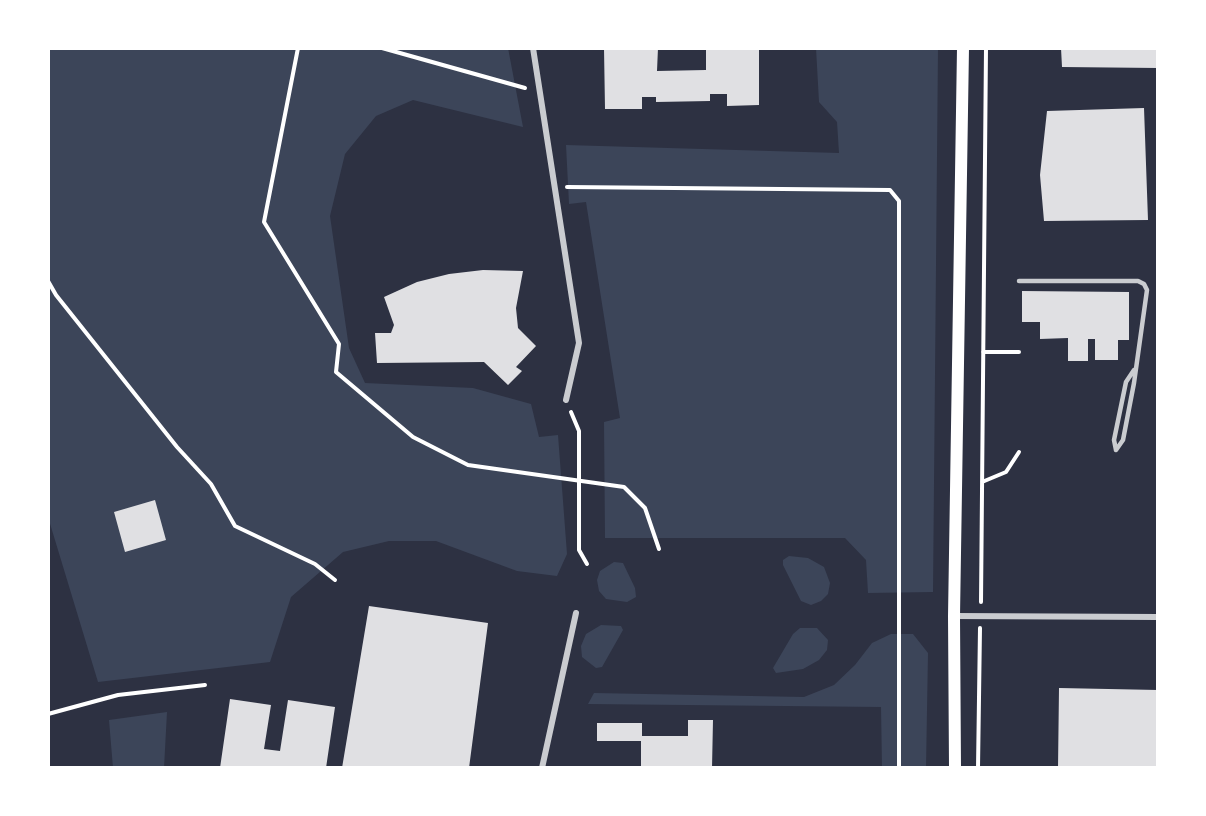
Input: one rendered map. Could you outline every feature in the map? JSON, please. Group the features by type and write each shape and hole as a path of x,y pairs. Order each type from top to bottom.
{"main road":[{"path":"955,768 954,616 963,48"}],"street":[{"path":"533,48 579,343 566,400"},
{"path":"542,768 576,613"},
{"path":"954,616 1158,618"}],"lane":[{"path":"1019,281 1138,281 1144,284 1146,300 1123,440 1116,450 1114,440 1126,382 1134,369"}],"path":[{"path":"298,48 264,222 339,344 336,372 413,437 468,465 624,487 645,508 658,549"},
{"path":"382,48 540,92"},
{"path":"978,768 986,48"},
{"path":"554,187 890,190 899,201 899,768"},
{"path":"48,281 56,295 177,447 211,484 235,526 315,564 335,580"},
{"path":"983,352 1019,352"},
{"path":"566,400 579,431 579,550 587,564"},
{"path":"982,482 1006,472 1018,452"},
{"path":"48,714 118,695 206,685"}],"shaded area":[{"path":"48,48 508,48 523,127 413,100 376,116 345,154 330,216 349,348 365,383 473,388 531,404 539,437 558,435 567,554 557,576 517,571 436,541 389,541 343,552 291,597 270,662 98,682 48,517"},
{"path":"816,48 938,48 933,592 868,593 866,560 845,538 605,538 604,422 620,418 586,202 569,204 566,145 839,153 837,122 819,102"},
{"path":"789,556 808,558 824,567 830,583 828,594 821,601 811,605 801,601 783,565 783,560"},
{"path":"614,562 623,563 635,588 636,597 627,602 606,599 599,591 597,580 600,571"},
{"path":"601,625 621,626 623,630 602,667 596,668 582,657 581,646 586,634"},
{"path":"800,628 817,628 828,640 827,650 819,660 803,669 776,673 773,668 793,634"},
{"path":"891,634 913,634 928,653 926,768 882,768 881,707 588,704 594,693 804,697 834,685 855,665 872,643"},
{"path":"167,712 164,768 113,768 109,720"}],"building":[{"path":"604,48 658,48 657,71 706,70 706,48 759,48 759,105 727,106 727,94 710,94 710,101 656,102 656,97 642,97 642,109 605,109"},
{"path":"1061,48 1158,48 1158,68 1062,67"},
{"path":"1144,108 1148,220 1044,221 1040,175 1047,111"},
{"path":"483,270 523,271 516,308 518,328 536,346 516,367 522,371 508,385 484,362 377,363 375,333 391,333 394,325 384,297 417,282 449,274"},
{"path":"1022,291 1129,292 1129,340 1118,340 1118,360 1095,360 1095,339 1088,339 1088,361 1068,361 1068,338 1040,339 1040,322 1022,322"},
{"path":"155,500 166,540 125,552 114,512"},
{"path":"369,606 488,623 469,768 342,768"},
{"path":"1059,688 1158,690 1158,768 1058,768"},
{"path":"230,699 271,705 264,749 280,751 288,700 335,707 326,768 220,768"},
{"path":"688,720 713,720 712,768 641,768 641,741 597,741 597,723 642,723 642,736 688,736"}]}
